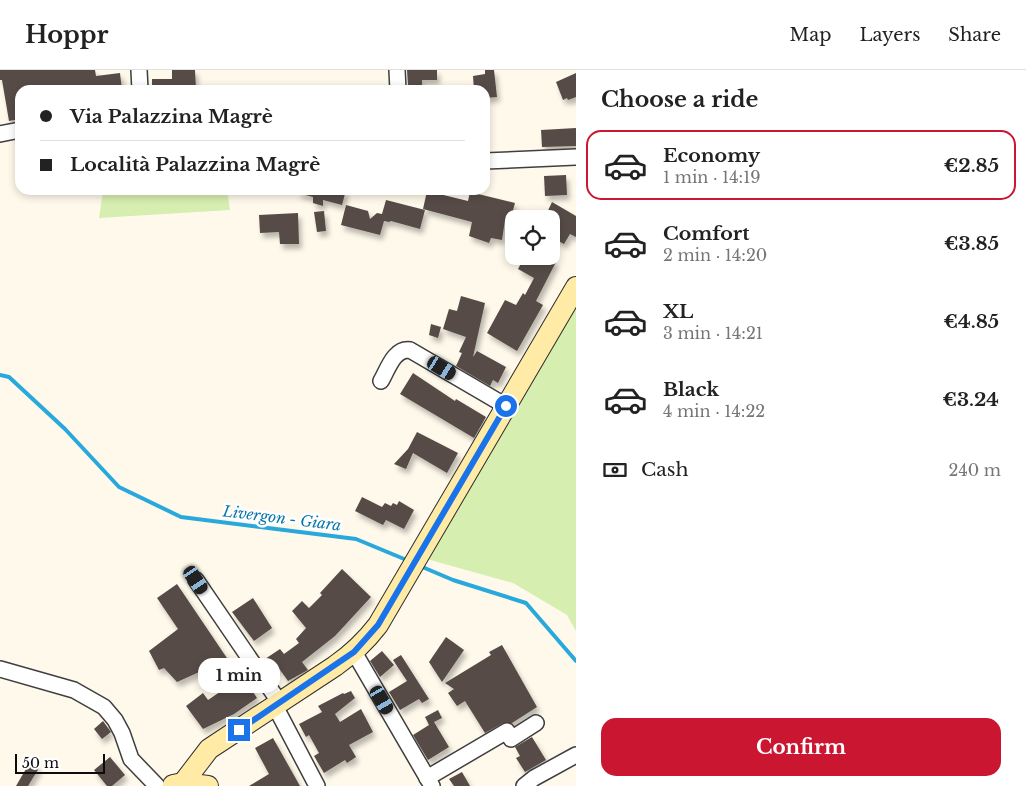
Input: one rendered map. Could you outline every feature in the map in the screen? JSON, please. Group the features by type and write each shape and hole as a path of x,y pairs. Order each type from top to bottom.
{"street":[{"path":"139,70 140,85"},
{"path":"397,70 398,85"},
{"path":"0,134 15,131"},
{"path":"490,161 576,157"},
{"path":"181,785 209,749 354,652 378,625 576,287"},
{"path":"381,381 396,355 405,349 410,350 506,406"},
{"path":"196,580 277,705 317,786"},
{"path":"354,652 430,782 507,731 511,739 536,723"},
{"path":"0,669 74,690 104,707 122,733 131,759 157,786"},
{"path":"524,786 534,778 576,755"},
{"path":"181,785 208,786"}],"green space":[{"path":"102,195 228,195 230,210 99,218"},
{"path":"576,302 576,631 567,615 513,583 423,558"}],"building":[{"path":"0,70 95,70 96,76 120,73 121,85 15,85 15,120 9,121 2,80 0,80"},
{"path":"172,70 195,70 196,85 152,85 152,79 172,79"},
{"path":"407,70 437,70 437,80 422,80 422,85 408,85"},
{"path":"485,70 494,70 497,97 490,98 490,85 474,85 473,76 485,74"},
{"path":"576,73 576,97 563,100 556,82"},
{"path":"576,128 576,146 542,147 541,130"},
{"path":"566,175 567,195 545,196 544,176"},
{"path":"306,195 345,195 342,205 323,200 323,206 313,203 313,197"},
{"path":"426,195 443,195 468,201 469,195 482,195 515,203 513,210 505,210 502,240 491,238 489,243 469,236 472,222 423,209"},
{"path":"386,200 425,210 420,229 391,221 384,221 380,235 341,225 346,205 368,211 370,219 377,213 382,214"},
{"path":"552,202 576,216 576,237 570,234 564,244 560,242 560,210 548,210"},
{"path":"324,211 326,231 317,232 314,212"},
{"path":"298,213 299,244 280,244 279,232 260,233 259,215"},
{"path":"520,265 554,265 536,301 543,305 517,351 487,333 505,300 516,305 523,293 525,295 534,278 518,269"},
{"path":"461,296 485,303 473,357 477,351 506,367 498,383 493,380 490,386 456,366 462,353 459,352 466,337 443,329 449,309 457,311"},
{"path":"431,324 441,327 438,338 429,335"},
{"path":"413,373 455,401 456,399 486,417 474,438 400,394"},
{"path":"417,432 458,453 447,473 413,453 406,469 394,464 408,449"},
{"path":"362,497 382,507 385,503 391,506 393,503 397,505 399,501 414,510 404,529 386,520 383,525 355,511"},
{"path":"342,569 371,597 335,636 302,662 308,670 288,681 278,667 272,670 265,659 280,649 284,654 299,643 296,639 306,628 292,611 302,601 309,608 322,595 320,593"},
{"path":"177,584 233,667 235,665 257,698 234,714 203,729 186,706 203,693 208,700 233,683 218,661 206,669 177,682 164,668 159,670 149,651 178,629 157,598"},
{"path":"253,598 272,628 254,641 232,612"},
{"path":"446,637 464,650 442,682 429,662"},
{"path":"502,645 537,707 512,723 503,723 485,733 465,701 457,706 448,693 454,689 445,683 491,655 489,652"},
{"path":"382,651 394,665 380,677 370,661"},
{"path":"401,655 429,699 422,703 419,699 400,710 389,692 407,681 393,660"},
{"path":"351,691 355,698 335,714 340,722 361,709 373,732 349,745 356,757 347,763 345,760 324,773 314,756 319,753 309,735 306,737 299,724 322,712 318,706"},
{"path":"438,710 442,718 434,722 449,747 428,760 413,735 429,725 425,717"},
{"path":"103,721 111,732 102,739 94,729"},
{"path":"532,737 546,760 525,772 516,758 520,756 515,747"},
{"path":"273,738 300,786 249,786 269,774 255,748"},
{"path":"110,757 125,775 112,786 107,786 94,770"},
{"path":"30,762 39,768 28,786 16,786"},
{"path":"462,772 470,786 454,786 449,779"}],"waterway":[{"name":"Livergon - Giara","path":"0,375 9,377 65,429 119,487 181,517 356,539 409,561"},
{"name":"Livergon - Giara","path":"420,566 453,580 526,603 576,661"}],"route":[{"path":"239,730 335,666 367,640 378,625 506,406"}]}
